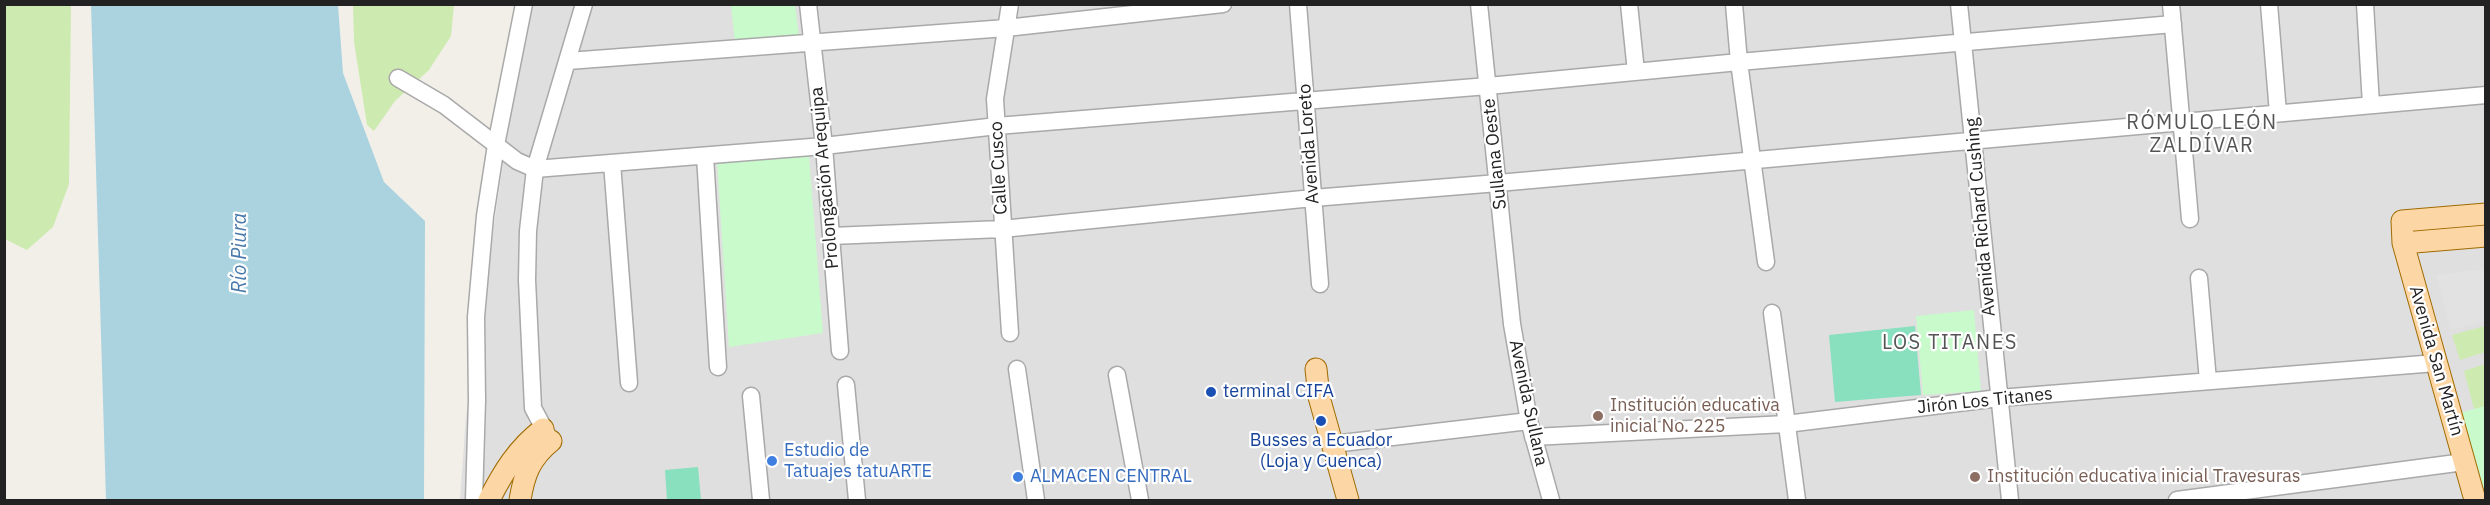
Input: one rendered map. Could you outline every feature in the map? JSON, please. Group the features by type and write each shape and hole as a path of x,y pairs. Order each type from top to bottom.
{"main road":[{"name":"Avenida San Martín","path":"2475,501 2403,243 2402,221 2486,214"},
{"path":"2403,243 2486,236"},
{"path":"1316,369 1319,397 1348,501"},
{"path":"489,501 507,467 520,449 547,435"},
{"path":"520,501 526,470 547,435"}],"street":[{"path":"474,501 477,400 476,317 485,216 496,145 524,4"},
{"path":"547,435 532,408 527,280 528,231 535,169 584,4"},
{"name":"Prolongación Arequipa","path":"808,4 824,146 840,351"},
{"name":"Calle Cusco","path":"1010,4 995,99 1010,333"},
{"path":"568,62 1006,27 1223,4"},
{"name":"Avenida Loreto","path":"1298,4 1320,284"},
{"name":"Sullana Oeste","path":"1479,4 1510,304"},
{"path":"1629,4 1636,72"},
{"path":"1734,4 1739,62 1766,262"},
{"name":"Avenida Richard Cushing","path":"1959,4 1975,141 2010,501"},
{"path":"2171,4 2190,219"},
{"path":"2269,4 2278,113"},
{"path":"2365,4 2370,105"},
{"path":"398,78 444,105 517,161 535,169 824,146 997,126 1306,99 1488,86 2173,24"},
{"path":"831,236 1002,229 1313,198 1752,161 2486,94"},
{"path":"705,156 718,367"},
{"path":"612,163 629,383"},
{"path":"2199,279 2208,381"},
{"name":"Avenida Sullana","path":"1510,304 1531,429 1551,501"},
{"path":"1772,313 1797,501"},
{"name":"Jirón Los Titanes","path":"1333,444 1531,429 1786,424 1999,398 2436,363"},
{"path":"1017,369 1036,501"},
{"path":"1118,375 1140,501"},
{"path":"846,385 856,501"},
{"path":"751,396 761,501"},
{"path":"2177,501 2464,462"}],"shaded area":[{"path":"530,5 2485,5 2485,500 460,500 466,416 522,34"},
{"path":"2485,269 2485,321 2451,330 2436,275"}],"green space":[{"path":"4,5 71,5 69,184 53,227 27,250 5,239"},
{"path":"353,5 454,5 451,36 429,70 395,101 374,131 367,125 354,42"},
{"path":"731,5 795,5 799,37 735,44"},
{"path":"809,156 823,333 729,347 717,162"},
{"path":"1974,310 1981,391 1923,395 1916,316"},
{"path":"1915,326 1921,395 1835,402 1829,335"},
{"path":"2485,326 2485,352 2460,360 2452,335"},
{"path":"2485,364 2485,406 2474,409 2464,371"},
{"path":"2485,406 2485,500 2460,413"},
{"path":"698,467 701,500 667,500 665,470"}],"water":[{"name":"Río Piura","path":"91,5 338,5 343,73 384,182 425,221 424,500 106,500"}],"place":[{"name":"terminal CIFA","path":"1211,392"},
{"name":"Institución educativa inicial No. 225","path":"1598,416"},
{"name":"Busses a Ecuador (Loja y Cuenca)","path":"1321,421"},
{"name":"Estudio de Tatuajes tatuARTE","path":"772,461"},
{"name":"ALMACEN CENTRAL","path":"1018,477"},
{"name":"Institución educativa inicial Travesuras","path":"1975,477"}],"district":[{"name":"RÓMULO LEÓN ZALDÍVAR","path":"2202,134"},
{"name":"LOS TITANES","path":"1950,343"}]}
